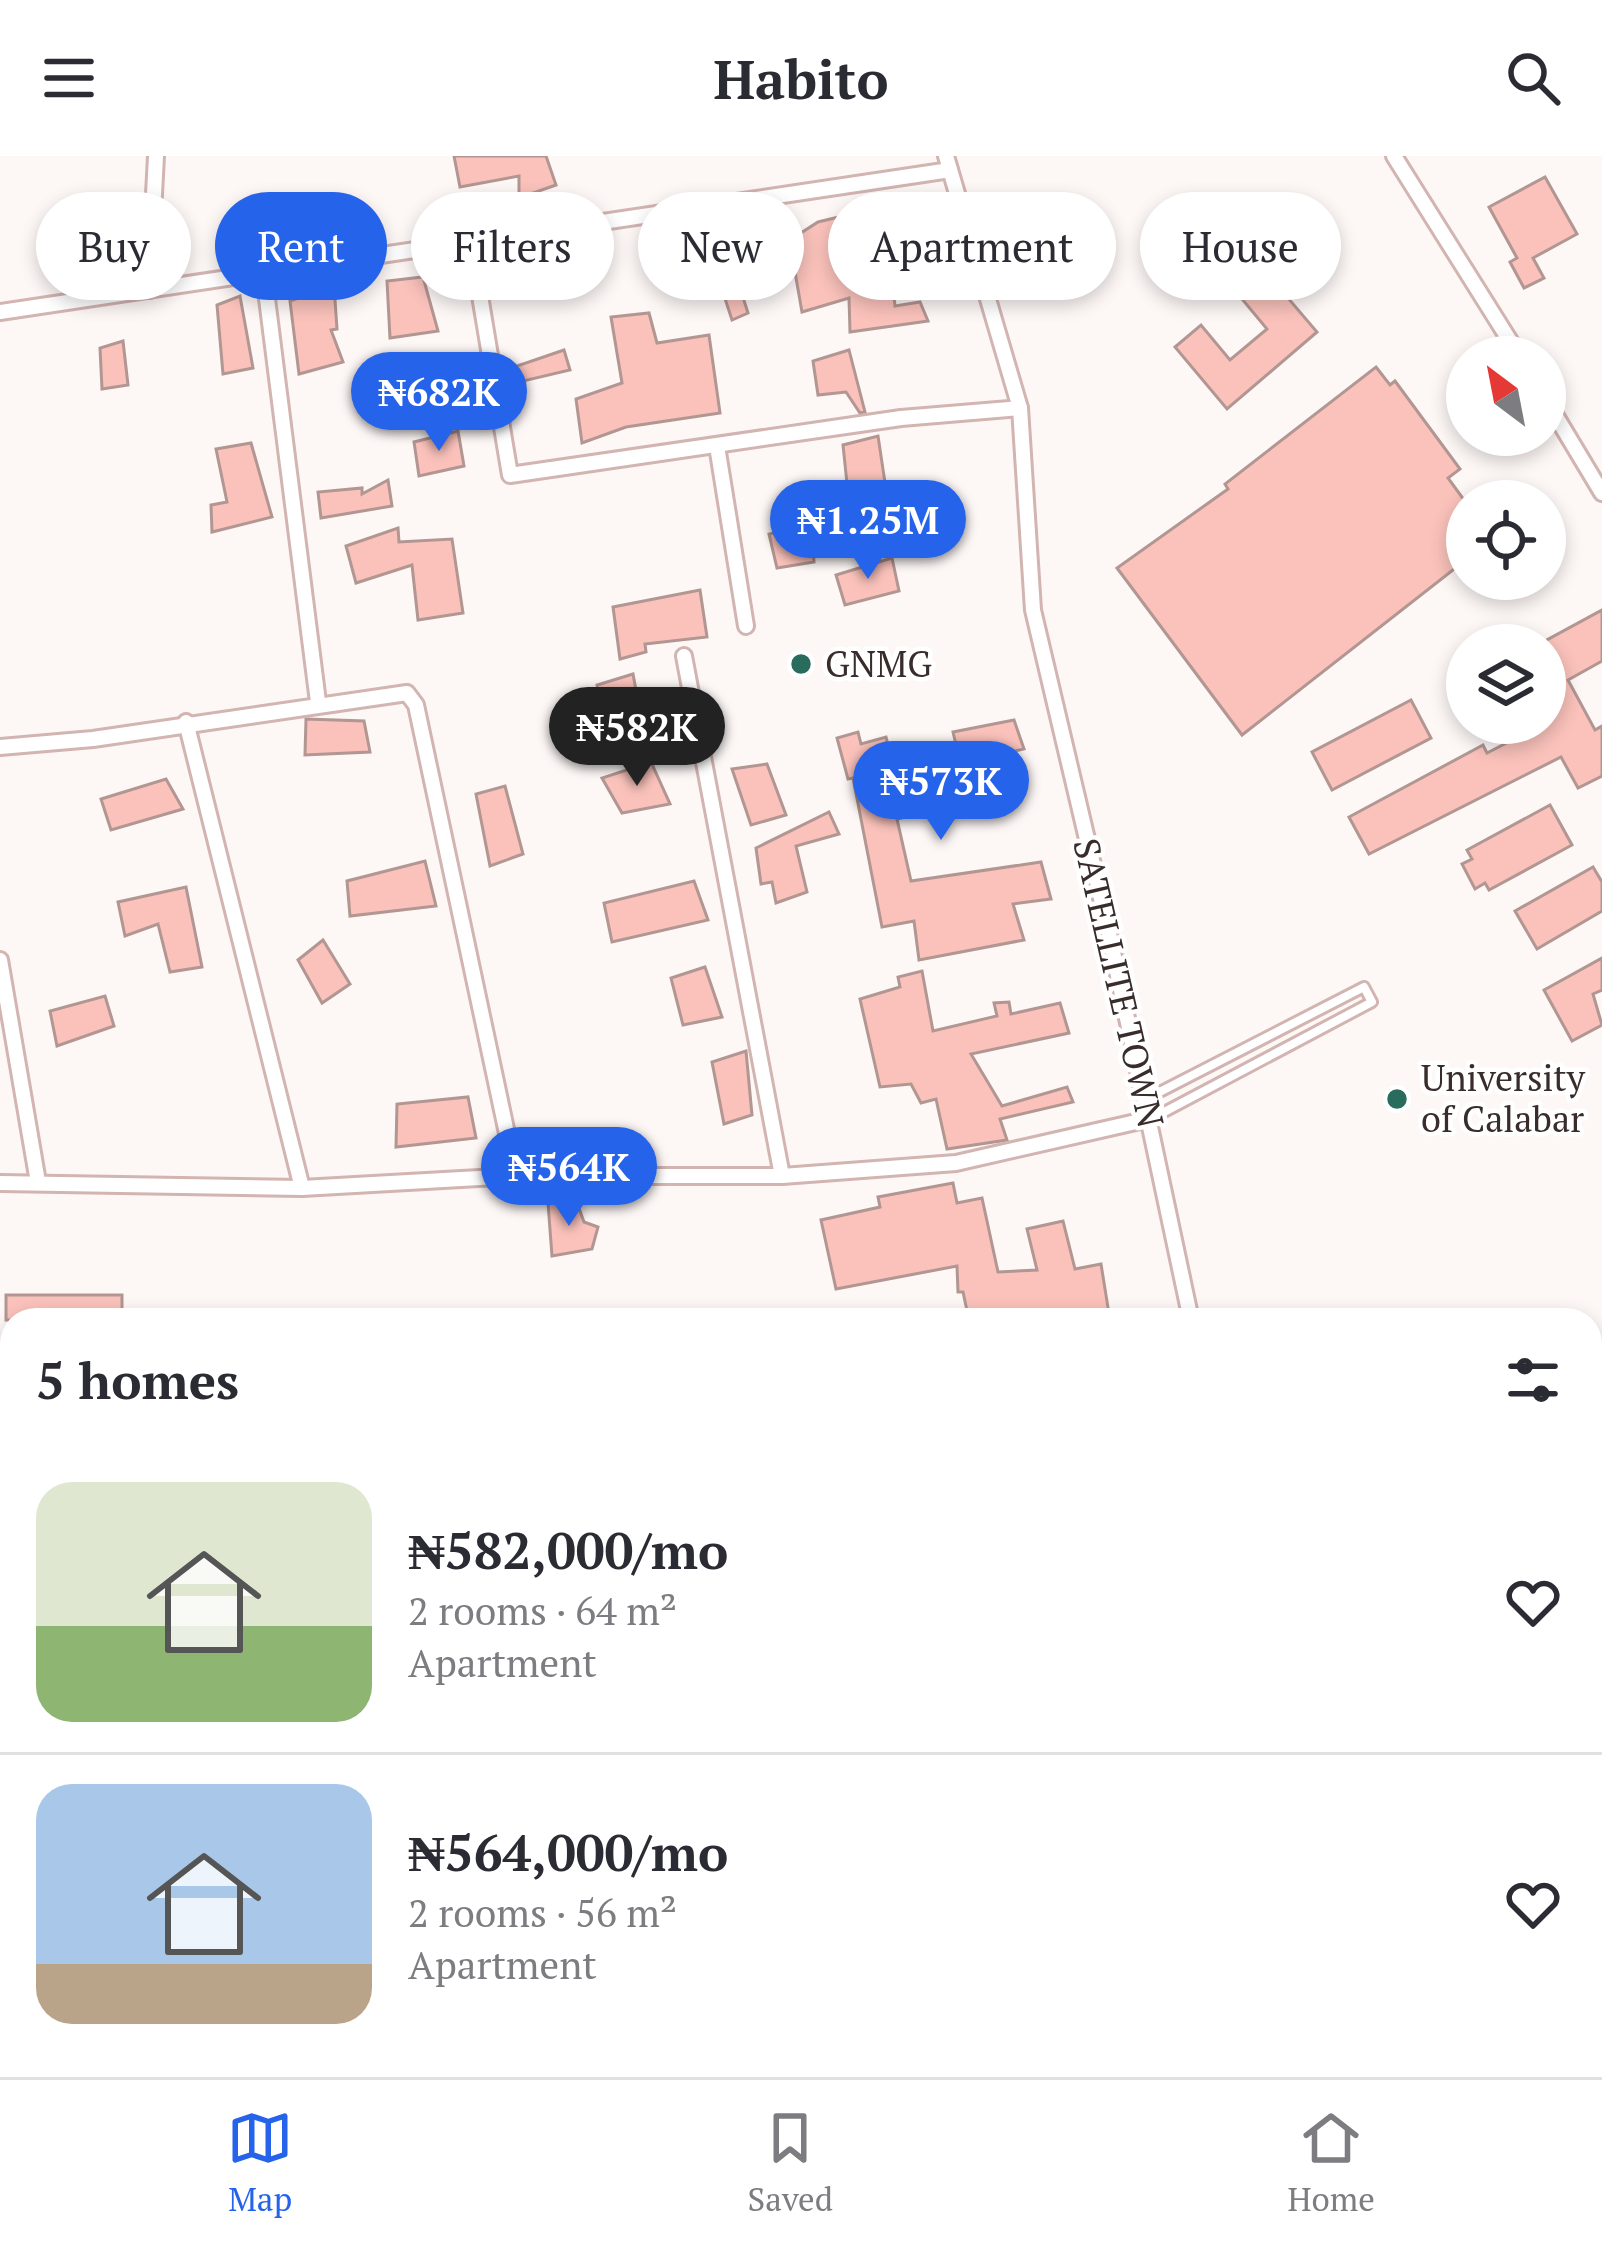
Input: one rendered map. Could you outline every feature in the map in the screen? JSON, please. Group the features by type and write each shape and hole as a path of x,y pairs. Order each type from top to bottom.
{"street":[{"path":"154,192 156,156"},
{"path":"1394,156 1507,336"},
{"path":"614,218 948,163"},
{"name":"SATELLITE TOWN","path":"948,163 1020,408 1033,610 1188,1308"},
{"path":"0,312 81,300"},
{"path":"267,300 318,702"},
{"path":"481,300 510,475 901,418 1020,408"},
{"path":"1566,433 1602,493"},
{"path":"717,446 746,626"},
{"path":"684,656 782,1176"},
{"path":"0,747 93,740 399,691 416,705 516,1176"},
{"path":"186,722 302,1188"},
{"path":"0,960 38,1182"},
{"path":"0,1183 302,1188 516,1176 782,1176 956,1163 1149,1120"}],"lane":[{"path":"1144,1100 1364,987 1370,993 1372,1002 1149,1120"}],"building":[{"path":"454,156 546,156 556,185 519,192 519,176 460,187"},
{"path":"1545,177 1577,234 1533,258 1544,278 1524,288 1510,262 1517,258 1489,207"},
{"path":"828,220 828,300 842,300 802,312 804,231"},
{"path":"411,278 411,300 429,300 438,331 390,338 387,281"},
{"path":"241,300 253,368 223,374 217,305"},
{"path":"335,300 337,329 331,330 343,362 299,374 290,301"},
{"path":"725,300 744,300 748,313 732,320"},
{"path":"849,300 894,300 895,306 920,302 928,321 850,332"},
{"path":"1243,300 1290,300 1317,332 1227,409 1175,347 1201,325 1230,360 1267,329"},
{"path":"649,313 657,343 709,335 720,413 626,427 582,443 576,399 622,383 611,317"},
{"path":"123,341 128,385 102,389 100,348"},
{"path":"564,350 570,370 515,383 514,367"},
{"path":"849,350 865,412 860,413 846,392 818,395 813,361"},
{"path":"1376,367 1390,385 1395,381 1460,469 1446,480 1446,575 1242,735 1117,568 1228,489 1225,484"},
{"path":"458,431 464,466 419,476 414,442"},
{"path":"878,436 887,496 849,503 843,445"},
{"path":"251,443 272,517 212,532 211,505 227,502 216,449"},
{"path":"388,480 392,506 321,518 318,492 362,488 362,494"},
{"path":"811,524 814,562 777,568 769,534"},
{"path":"398,528 399,542 452,539 463,613 418,620 412,565 356,583 346,546"},
{"path":"892,558 899,591 845,605 836,575"},
{"path":"700,590 707,637 645,644 646,652 620,659 613,607"},
{"path":"1602,610 1602,661 1568,680 1595,730 1602,726 1602,776 1578,788 1561,757 1369,854 1349,817 1483,745 1487,753 1504,744 1566,744 1566,630"},
{"path":"633,674 645,738 608,749 597,685"},
{"path":"1411,700 1431,738 1332,790 1312,752"},
{"path":"306,719 364,721 370,752 305,755"},
{"path":"1014,720 1024,749 1010,752 1018,789 897,819 911,881 1041,862 1051,899 1013,904 1024,940 919,960 914,921 882,927 853,778 848,779 837,738 858,732 861,744 886,737 898,781 961,766 953,732"},
{"path":"651,762 670,804 622,813 602,778"},
{"path":"767,764 786,815 751,825 732,769"},
{"path":"166,779 183,809 111,830 101,799"},
{"path":"505,786 523,854 490,866 476,794"},
{"path":"1550,805 1572,845 1489,890 1485,883 1475,889 1462,864 1472,859 1467,850"},
{"path":"829,812 839,834 796,846 807,892 776,903 772,882 761,884 756,848"},
{"path":"425,861 436,906 350,916 347,881"},
{"path":"1593,867 1602,882 1602,911 1537,949 1515,911"},
{"path":"694,881 708,920 612,942 604,903"},
{"path":"186,887 202,967 170,972 158,924 125,936 118,902"},
{"path":"323,940 350,984 322,1003 298,960"},
{"path":"1602,958 1602,990 1593,994 1602,1025 1572,1041 1544,990"},
{"path":"705,967 722,1017 683,1025 671,978"},
{"path":"922,971 933,1031 997,1016 994,1003 1009,1002 1011,1014 1060,1003 1069,1033 971,1054 1002,1106 1067,1087 1073,1102 1000,1119 1007,1140 947,1149 936,1099 921,1103 911,1084 880,1087 860,999 900,987 898,977"},
{"path":"105,996 114,1026 57,1046 50,1011"},
{"path":"746,1051 752,1115 724,1124 712,1062"},
{"path":"468,1097 476,1138 396,1147 397,1104"},
{"path":"953,1183 957,1203 982,1198 998,1272 1037,1270 1027,1229 1063,1221 1075,1269 1101,1264 1108,1308 966,1308 963,1292 958,1292 957,1266 836,1289 821,1220 880,1207 878,1197"},
{"path":"576,1200 584,1222 598,1227 592,1249 552,1256 548,1203"},
{"path":"6,1295 122,1295 122,1308 6,1308"}],"place":[{"name":"GNMG","path":"801,664"},
{"name":"University of Calabar","path":"1397,1099"}]}
